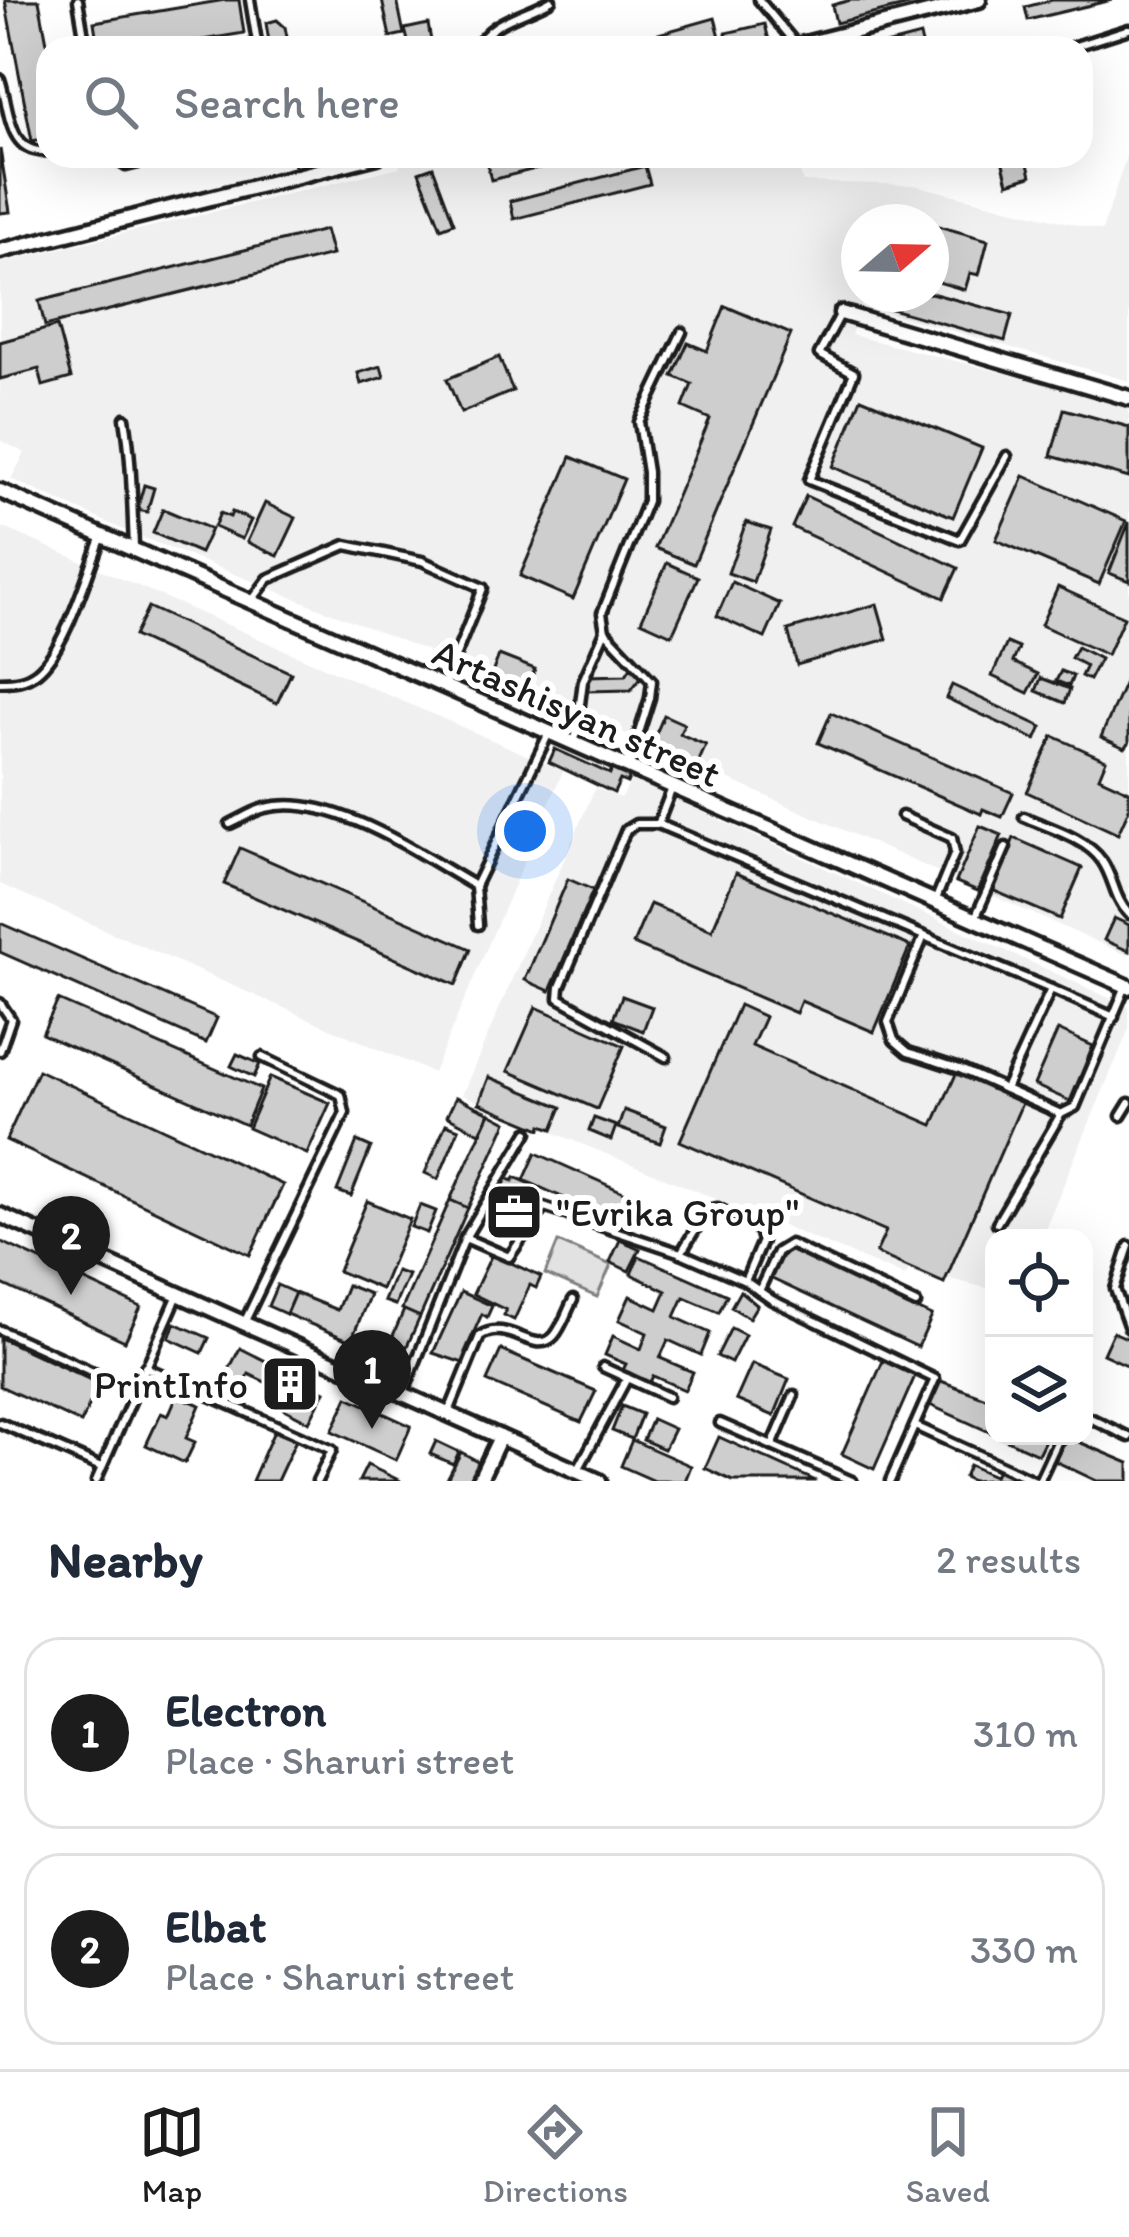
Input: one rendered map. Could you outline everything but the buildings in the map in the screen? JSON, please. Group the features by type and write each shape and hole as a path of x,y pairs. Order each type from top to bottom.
{"street":[{"path":"837,36 979,0"},
{"path":"0,251 329,168"},
{"path":"841,313 1129,398"},
{"name":"Artashisyan street","path":"0,491 1127,987"},
{"path":"0,1215 595,1480"},
{"path":"479,1481 500,1437"}],"lane":[{"path":"78,0 84,36"},
{"path":"250,0 256,36"},
{"path":"486,36 493,26 551,0"},
{"path":"759,0 789,36"},
{"path":"1093,40 1129,29"},
{"path":"0,80 11,130 23,146 36,152"},
{"path":"841,313 819,354 854,373 809,480 960,540 1007,456"},
{"path":"575,744 584,681 605,631 602,613 646,501 639,422 682,332"},
{"path":"124,418 133,469 134,550"},
{"path":"0,682 19,682 39,671 55,651 102,536"},
{"path":"252,602 268,579 346,545 422,561 483,588 443,686"},
{"path":"605,631 652,681 628,767"},
{"path":"478,925 475,886 550,733"},
{"path":"658,824 672,787"},
{"path":"230,824 266,807 310,808 360,822 475,886"},
{"path":"902,816 952,838 955,854 935,902"},
{"path":"1024,817 1088,847 1103,862 1120,905 1129,914"},
{"path":"666,1057 559,998 626,830 636,824 658,824 1114,1017"},
{"path":"974,919 1006,847"},
{"path":"924,935 888,1022 894,1040 908,1052 1061,1114"},
{"path":"997,1222 1061,1114 1075,1108 1127,987"},
{"path":"1005,1089 1051,989"},
{"path":"0,1003 11,1019 0,1051"},
{"path":"244,1323 345,1113 341,1095 262,1057"},
{"path":"1121,1117 1129,1102"},
{"path":"404,1394 465,1238 528,1132"},
{"path":"465,1238 509,1257 544,1207 681,1253 745,1281 935,1379 890,1481"},
{"path":"681,1253 707,1210 718,1208 759,1230 762,1241 745,1281"},
{"path":"759,1291 777,1252 790,1244 916,1304"},
{"path":"1129,1246 1115,1289 1129,1328"},
{"path":"96,1481 178,1294"},
{"path":"448,1414 480,1336 502,1329 545,1342 553,1337 573,1300"},
{"path":"0,1330 135,1390"},
{"path":"145,1366 332,1450 317,1481"},
{"path":"603,1367 668,1397"},
{"path":"578,1472 627,1378"},
{"path":"772,1446 794,1395"},
{"path":"1093,1419 1129,1437"},
{"path":"0,1423 102,1468"},
{"path":"720,1423 852,1481"},
{"path":"915,1426 1037,1481 1055,1445"}],"shaded area":[{"path":"1129,148 1129,381 886,312 949,312 949,204 841,204 841,312 859,312 851,335 1129,404 1129,956 528,691 124,530 11,479 25,453 0,440 0,263 396,168 799,168 803,182 914,185 1102,231"},
{"path":"0,526 563,771 433,1073 0,884"},
{"path":"632,780 1129,1007 1129,1029 1045,1229 985,1229 985,1288 947,1278 944,1283 910,1268 905,1276 462,1095 595,788 621,798"},
{"path":"558,1242 611,1265 597,1297 545,1274"}],"place":[{"name":"\"Evrika Group\"","path":"514,1212"},
{"name":"Elbat","path":"71,1295"},
{"name":"PrintInfo","path":"290,1384"},
{"name":"Electron","path":"372,1429"}]}
